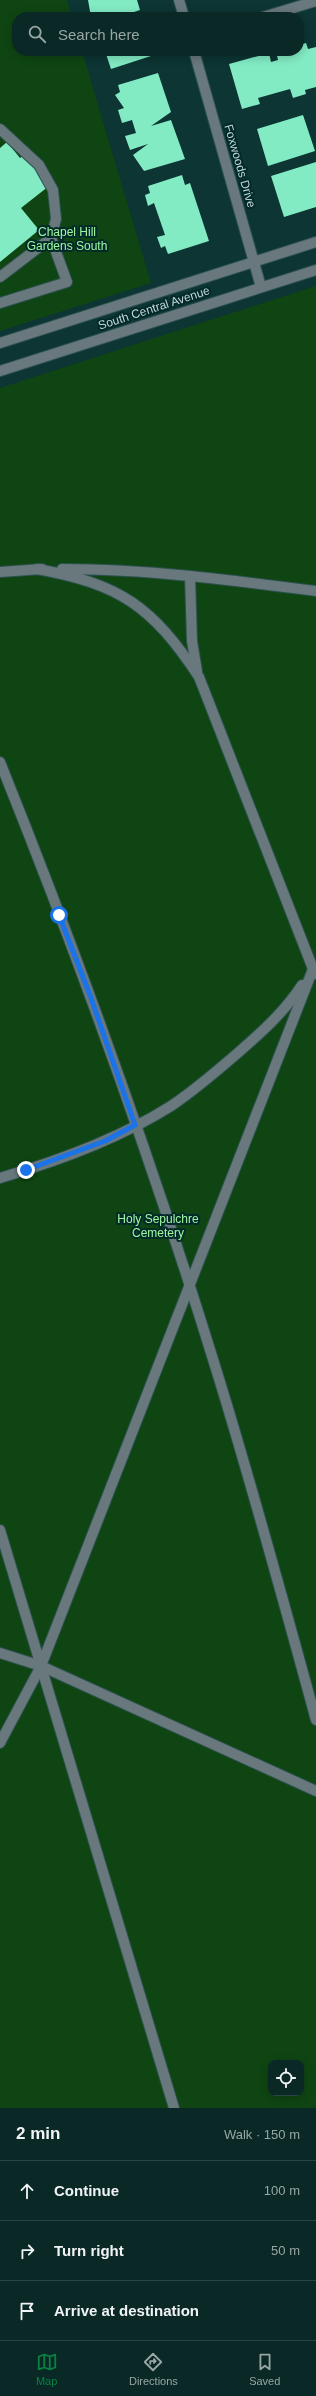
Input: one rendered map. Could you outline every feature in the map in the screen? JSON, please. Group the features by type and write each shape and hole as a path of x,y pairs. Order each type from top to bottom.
{"street":[{"path":"179,0 183,12"},
{"path":"280,12 316,1"},
{"name":"Foxwoods Drive","path":"195,56 261,287"},
{"path":"0,130 39,165 53,190 56,219 51,238 67,282 0,302"},
{"path":"0,277 51,238"},
{"name":"South Central Avenue","path":"0,343 316,242"},
{"name":"South Central Avenue","path":"0,371 316,270"},
{"path":"37,568 76,576 120,595 139,607 155,619 168,634 199,677"},
{"path":"0,572 37,568 113,569 190,576 316,591"},
{"path":"0,576 11,570"},
{"path":"0,1742 41,1666 315,973 199,677 192,641 189,609 190,576"},
{"path":"0,762 91,998 190,1287 257,1506 316,1720"},
{"path":"0,1178 78,1151 135,1125 169,1107 196,1089 260,1033 291,1002 315,973"},
{"path":"0,1530 174,2108"},
{"path":"0,1653 41,1666 316,1791"}],"green space":[{"name":"Chapel Hill Gardens South","path":"0,0 67,0 71,12 12,12 12,56 83,56 151,283 0,331"},
{"name":"Holy Sepulchre Cemetery","path":"316,286 316,2108 0,2108 0,388"}],"building":[{"path":"88,0 137,0 140,10 134,12 90,12"},
{"path":"306,43 308,49 316,47 316,87 305,90 306,94 293,98 290,89 258,98 260,104 242,109 229,64 258,56 270,56 271,62 278,60 277,56 304,56 304,44"},
{"path":"107,56 151,56 111,69"},
{"path":"158,73 171,112 151,126 171,120 185,159 144,171 133,155 148,144 130,150 125,136 136,133 132,120 122,123 118,110 124,108 115,95 120,92 118,85"},
{"path":"303,115 315,151 268,166 257,129"},
{"path":"7,142 20,158 24,155 49,186 21,208 39,230 0,262 0,148"},
{"path":"316,162 316,207 284,217 271,176"},
{"path":"182,175 185,185 190,183 209,241 168,254 165,246 161,248 157,237 165,235 154,203 148,206 145,195 150,193 148,186"}],"route":[{"path":"26,1170 65,1157 105,1141 135,1125 91,998 59,915"}]}
